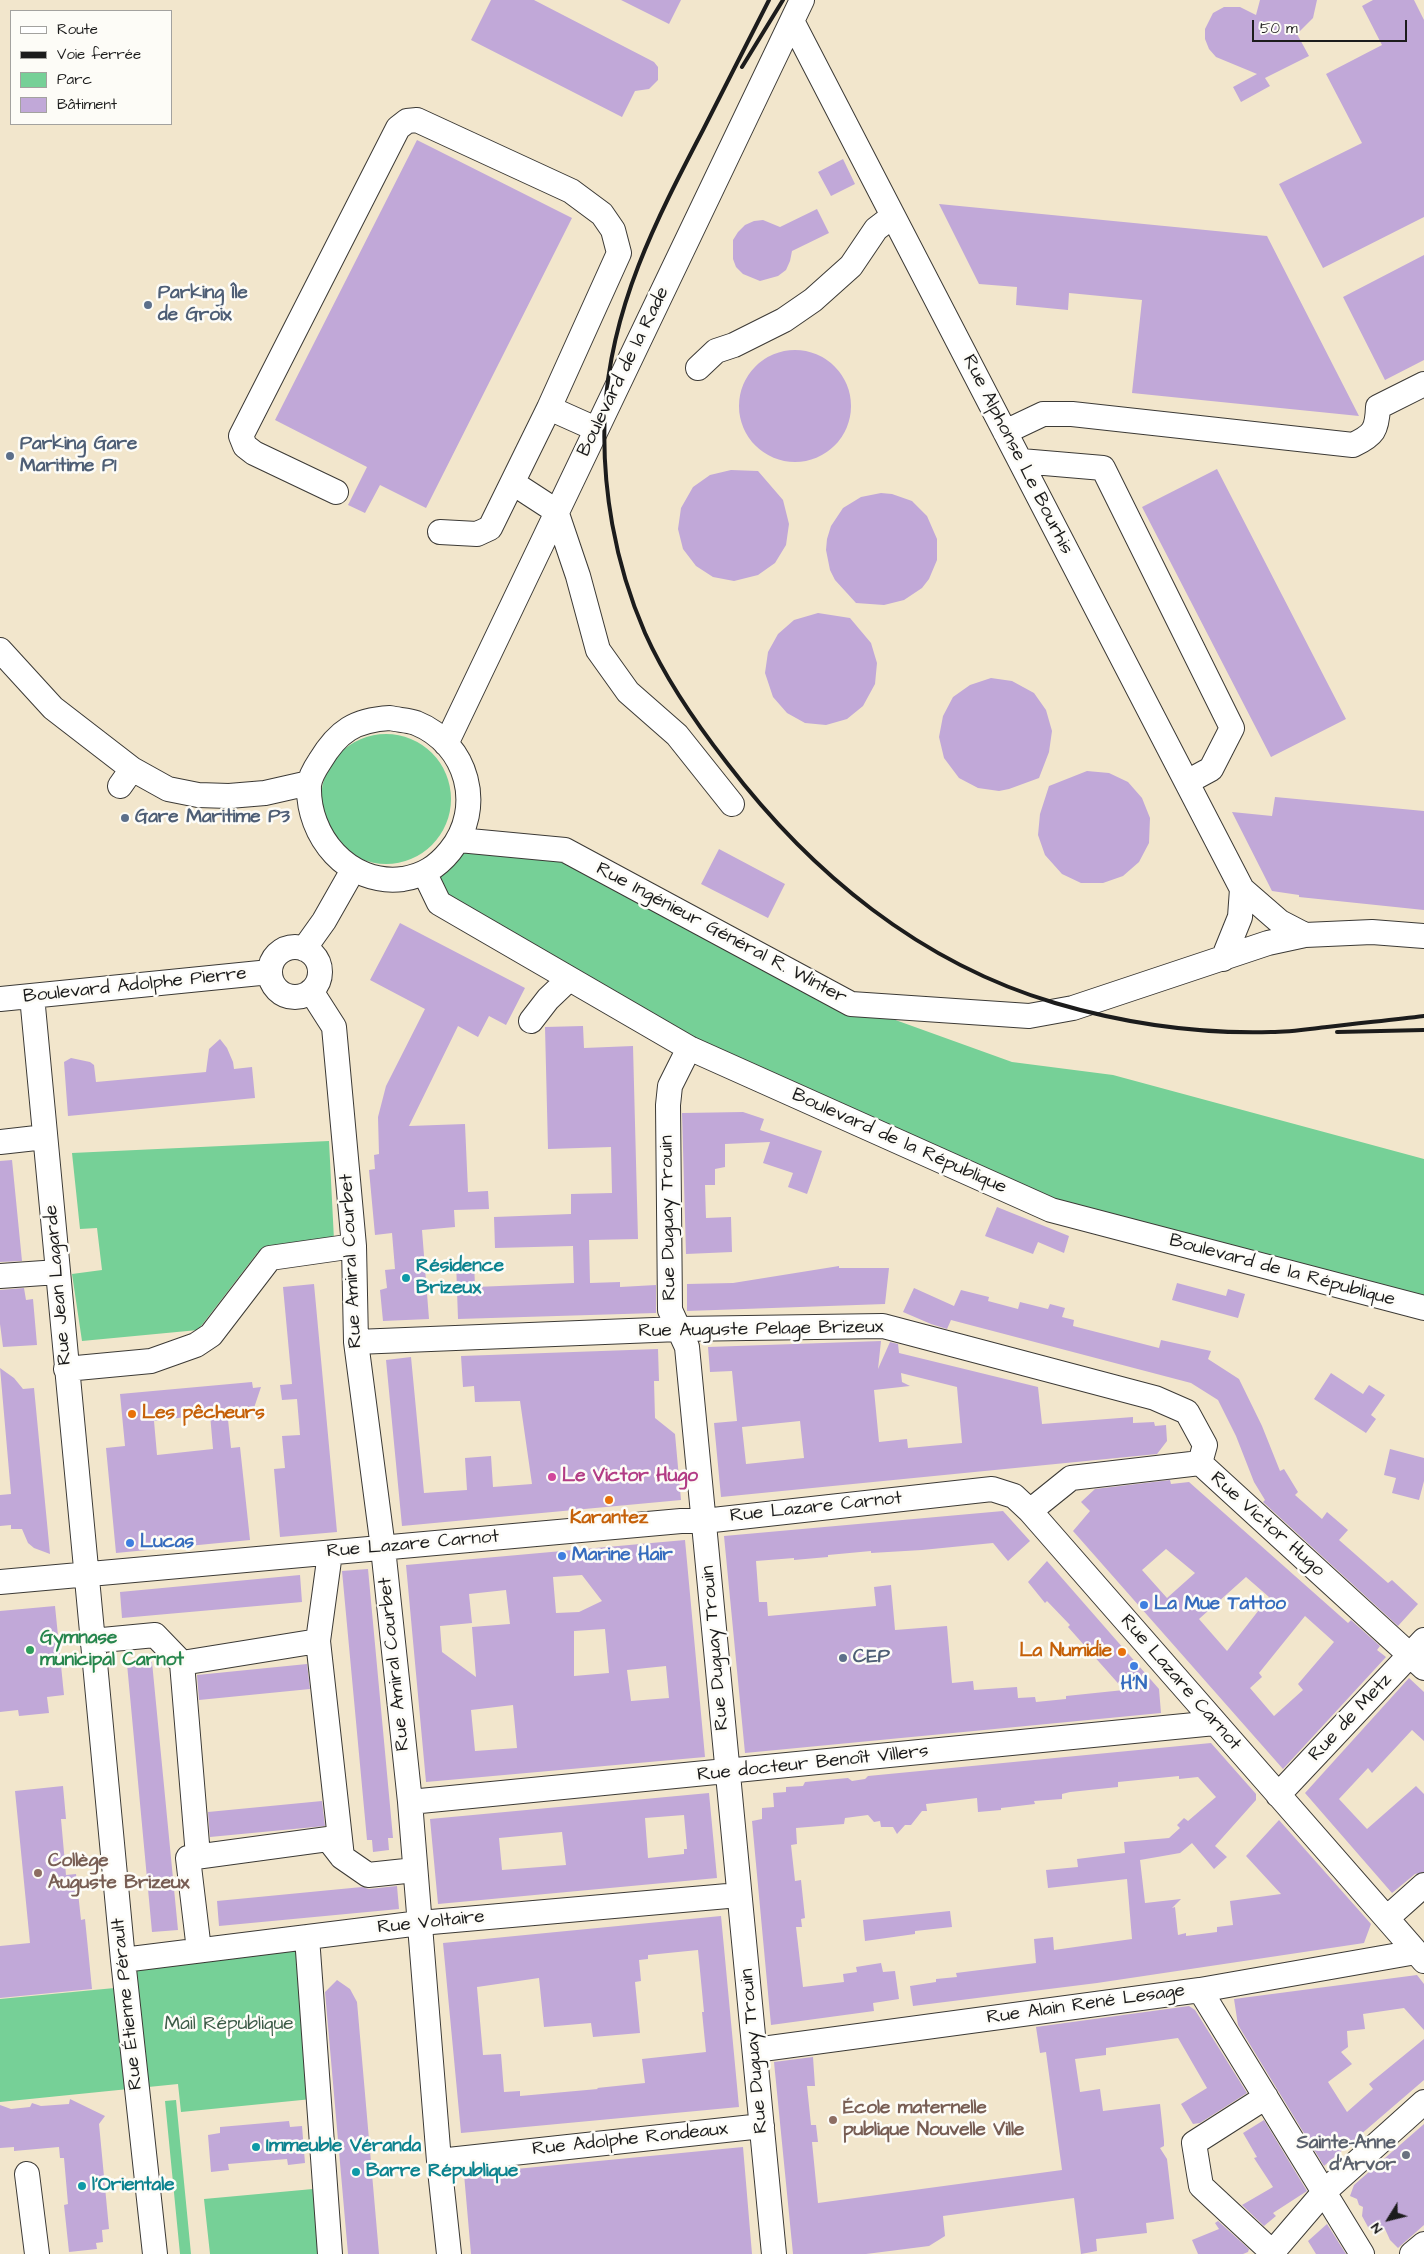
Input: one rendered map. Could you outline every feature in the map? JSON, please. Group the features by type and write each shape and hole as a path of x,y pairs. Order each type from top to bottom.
{"street":[{"name":"Boulevard de la Rade","path":"446,744 802,0"},
{"name":"Rue Alphonse Le Bourhis","path":"792,21 1242,890 1280,922 1305,935"},
{"path":"336,492 254,453 245,446 241,436 398,128 406,121 416,120 571,191 602,214 613,230 619,253 549,408 490,528 477,534 440,532"},
{"path":"698,368 716,351 734,345 784,320 813,300 851,266 876,229 893,216"},
{"path":"1005,432 1043,414 1072,414 1352,445 1366,439 1378,425 1378,407 1424,384"},
{"path":"549,408 596,429"},
{"path":"1021,462 1103,468 1232,728 1211,769 1187,782"},
{"path":"513,483 556,511 578,576 598,650 628,692 677,735 732,804"},
{"path":"0,650 53,708 126,778 198,795 230,796 265,793 309,783"},
{"path":"390,718 409,722 431,732 446,744 457,758 468,784 469,800 466,820 459,840 442,860 425,874 386,880 353,870 332,853 317,829 309,783 328,747 340,734 356,724 372,719 390,718"},
{"name":"Rue Ingénieur Général R. Winter","path":"459,840 565,850 851,1004 1029,1016 1073,1008 1268,943 1305,935 1372,932 1424,936"},
{"path":"304,949 324,921 353,870"},
{"name":"Boulevard de la République","path":"425,874 439,903 689,1048 1052,1210 1424,1308"},
{"path":"1223,959 1240,918 1242,890"},
{"path":"297,947 304,949 314,956 319,968 318,981 311,991 298,997 284,995 274,986 270,972 273,959 283,950 297,947"},
{"name":"Boulevard Adolphe Pierre","path":"0,999 270,972"},
{"path":"531,1020 548,999 569,979"},
{"name":"Rue Amiral Courbet","path":"311,991 334,1027 354,1246 356,1342 383,1548 410,1802 448,2254"},
{"name":"Rue Jean Lagarde","path":"32,996 85,1574"},
{"name":"Rue Duguay Trouin","path":"689,1048 670,1086 668,1105 670,1310 687,1346 726,1772 774,2254"},
{"path":"0,1142 45,1137"},
{"path":"66,1369 151,1361 196,1345 211,1335 270,1258 354,1246"},
{"path":"0,1276 58,1272"},
{"name":"Rue Auguste Pelage Brizeux","path":"356,1342 680,1329 883,1326 1155,1398 1187,1412 1205,1445 1200,1463"},
{"name":"Rue Victor Hugo","path":"1030,1511 1072,1478 1200,1463 1419,1655"},
{"name":"Rue Lazare Carnot","path":"0,1582 704,1521 992,1489 1014,1496 1030,1511 1420,1957"},
{"path":"330,1553 318,1641 342,1857"},
{"name":"Rue Étienne Pérault","path":"85,1574 123,1960 156,2254"},
{"path":"92,1641 155,1636 182,1663 198,1856"},
{"path":"182,1663 318,1641"},
{"name":"Rue de Metz","path":"1278,1795 1419,1655"},
{"name":"Rue docteur Benoît Villers","path":"410,1802 1215,1723"},
{"path":"199,1950 188,1858 328,1839 342,1857 368,1875 415,1870"},
{"path":"1386,1918 1424,1885"},
{"name":"Rue Voltaire","path":"123,1960 420,1923 739,1896"},
{"path":"307,1937 330,2254"},
{"name":"Rue Alain René Lesage","path":"755,2050 1200,1990 1420,1957"},
{"path":"1200,1990 1362,2254"},
{"path":"1266,2098 1194,2143 1201,2186 1272,2253 1325,2192 1424,2102"},
{"name":"Rue Adolphe Rondeaux","path":"439,2161 762,2126"},
{"path":"27,2174 37,2254"},
{"path":"1412,2254 1424,2244"}],"green space":[{"path":"386,734 399,735 411,739 432,753 446,774 450,786 450,812 446,824 432,845 411,859 399,863 386,864 373,863 361,859 340,845 326,824 322,812 321,799 322,786 326,774 340,753 361,739 373,735"},
{"path":"459,840 565,850 851,1004 1012,1062 1113,1075 1424,1159 1424,1308 1051,1210 689,1048 439,903 425,874"},
{"path":"329,1141 334,1240 258,1252 198,1330 82,1341 72,1274 102,1270 97,1228 80,1229 72,1153"},
{"name":"Mail République","path":"299,1938 312,2099 181,2112 178,2084 0,2102 0,1999 125,1987 123,1960"},
{"path":"176,2100 191,2254 180,2254 165,2101"},
{"path":"313,2189 320,2254 210,2254 204,2199"}],"building":[{"path":"491,0 534,0 654,62 658,67 658,80 649,89 635,91 622,117 471,40"},
{"path":"621,0 681,0 669,24"},
{"path":"1260,0 1317,0 1313,18 1297,34 1309,56 1265,78 1270,86 1241,102 1233,87 1257,74 1216,57 1209,49 1205,39 1205,29 1213,13 1224,7 1240,7 1256,15"},
{"path":"1373,0 1414,0 1424,20 1424,217 1323,268 1279,184 1362,143 1326,74 1382,45 1362,6"},
{"path":"417,140 572,218 426,508 380,485 365,513 348,505 367,467 275,420"},
{"path":"843,159 855,184 831,196 818,172"},
{"path":"939,204 1267,236 1359,416 1132,393 1142,300 1069,293 1068,310 1016,305 1017,287 979,284"},
{"path":"817,209 829,233 792,251 786,270 778,276 760,281 743,274 736,267 733,259 733,240 745,225 763,220 780,227"},
{"path":"1424,255 1424,360 1385,380 1343,297"},
{"path":"795,350 816,354 834,367 847,385 851,406 847,427 834,445 816,458 795,462 774,458 756,445 743,427 739,406 743,385 756,367 774,354"},
{"path":"1217,469 1346,719 1271,757 1142,507"},
{"path":"731,470 758,471 783,500 789,524 786,545 775,563 758,575 734,581 713,577 696,566 683,549 678,529 681,508 693,487 710,475"},
{"path":"881,493 892,494 912,501 927,516 937,539 937,560 929,579 922,588 904,600 884,605 856,603 835,580 830,570 826,550 827,539 831,526 843,508 861,497"},
{"path":"818,613 850,618 871,643 877,663 875,684 863,706 847,719 826,725 805,723 787,713 773,697 765,673 768,652 778,634 794,620"},
{"path":"991,678 1012,681 1034,693 1046,710 1052,731 1049,752 1039,778 999,791 978,788 959,778 944,758 939,737 943,716 953,697 970,685"},
{"path":"1087,771 1109,773 1128,782 1142,798 1150,818 1149,843 1139,862 1123,876 1103,883 1081,883 1062,874 1045,855 1038,835 1040,814 1049,786"},
{"path":"1275,797 1424,811 1424,910 1299,897 1299,895 1272,891 1232,812 1272,816"},
{"path":"719,849 785,884 768,918 701,884"},
{"path":"400,923 525,988 506,1025 489,1016 478,1037 458,1026 409,1126 465,1124 468,1192 488,1191 489,1209 454,1210 455,1227 422,1230 429,1319 383,1321 380,1290 387,1288 385,1270 395,1269 392,1233 375,1235 369,1170 375,1169 374,1155 379,1154 378,1117 386,1086 425,1009 370,980"},
{"path":"583,1026 584,1048 633,1046 638,1239 589,1240 590,1283 620,1282 620,1287 656,1285 656,1313 458,1319 456,1261 474,1261 475,1287 574,1283 573,1246 495,1248 494,1217 571,1214 571,1194 612,1193 611,1147 548,1149 545,1027"},
{"path":"220,1039 227,1048 234,1069 252,1067 255,1098 68,1116 64,1062 71,1058 90,1062 94,1065 96,1082 206,1072 209,1049"},
{"path":"743,1112 764,1119 760,1130 822,1151 807,1194 788,1187 793,1173 763,1163 770,1142 725,1144 725,1167 715,1169 715,1185 705,1185 706,1218 731,1217 732,1252 686,1254 682,1113"},
{"path":"12,1160 22,1261 0,1262 0,1161"},
{"path":"997,1207 1069,1236 1064,1253 1038,1242 1033,1254 985,1236"},
{"path":"839,1266 839,1268 889,1268 885,1304 687,1311 687,1284 733,1283"},
{"path":"1177,1283 1226,1296 1228,1289 1245,1294 1238,1318 1172,1300"},
{"path":"314,1284 337,1532 280,1537 274,1469 285,1468 282,1436 300,1435 297,1399 282,1400 280,1385 292,1384 283,1287"},
{"path":"24,1288 26,1300 33,1299 37,1345 3,1347 0,1324 0,1290"},
{"path":"914,1288 954,1306 961,1290 989,1297 988,1301 1018,1309 1020,1302 1048,1309 1050,1304 1065,1308 1062,1317 1074,1320 1073,1326 1159,1348 1161,1340 1211,1351 1208,1359 1239,1379 1262,1426 1280,1471 1284,1469 1298,1492 1295,1495 1322,1519 1327,1512 1348,1530 1339,1540 1388,1583 1392,1580 1418,1604 1398,1626 1263,1502 1265,1500 1254,1482 1236,1436 1218,1400 1191,1383 951,1320 947,1329 931,1324 903,1312"},
{"path":"881,1341 878,1369 890,1342 898,1344 899,1353 1038,1387 1042,1424 1133,1417 1133,1423 1154,1422 1155,1426 1166,1425 1167,1441 1157,1454 721,1497 714,1423 737,1421 732,1371 710,1372 708,1347","holes":["901,1373 957,1387 962,1443 908,1448 907,1439 879,1442 874,1390 910,1386 902,1382","800,1421 804,1458 746,1464 742,1427"]},
{"path":"658,1349 659,1381 654,1381 655,1418 675,1434 681,1500 402,1526 386,1360 411,1357 424,1493 467,1490 465,1458 491,1456 493,1487 532,1484 520,1401 475,1402 474,1386 463,1387 461,1356"},
{"path":"0,1368 14,1378 23,1389 34,1388 50,1554 34,1548 28,1543 22,1529 11,1529 11,1525 0,1526 0,1495 11,1494"},
{"path":"1331,1373 1363,1394 1369,1385 1385,1395 1371,1415 1376,1419 1366,1433 1314,1399"},
{"path":"252,1382 253,1388 261,1387 254,1408 227,1410 231,1448 240,1447 250,1540 116,1553 106,1448 125,1446 120,1394","holes":["210,1414 213,1449 157,1455 154,1421"]},
{"path":"1390,1449 1424,1458 1424,1481 1419,1500 1392,1493 1396,1478 1384,1475"},
{"path":"1170,1480 1171,1484 1189,1482 1348,1623 1351,1620 1380,1646 1377,1650 1386,1657 1283,1769 1073,1531 1090,1511 1081,1502 1095,1489","holes":["1166,1549 1195,1573 1167,1598 1142,1570","1246,1577 1269,1597 1227,1651 1199,1619","1305,1616 1334,1642 1298,1684 1303,1690 1274,1716 1250,1688 1262,1677 1259,1673"]},
{"path":"1003,1511 1030,1541 1008,1561 993,1543 922,1550 871,1553 871,1551 794,1560 794,1558 756,1561 759,1602 767,1602 768,1616 876,1606 874,1587 891,1585 895,1630 947,1626 952,1683 973,1681 974,1690 1017,1687 1018,1698 1035,1697 1036,1702 1066,1699 1066,1696 1124,1690 1068,1627 1070,1625 1047,1601 1045,1603 1028,1582 1047,1561 1159,1689 1161,1713 745,1753 724,1536"},
{"path":"685,1540 705,1757 426,1782 406,1565","holes":["582,1575 602,1601 579,1612 556,1613 553,1577","506,1590 510,1624 472,1627 476,1677 442,1652 440,1626 472,1623 469,1594","605,1629 609,1673 574,1676 574,1631","666,1666 669,1698 631,1701 627,1670","513,1705 517,1748 475,1751 471,1710"]},
{"path":"368,1569 393,1838 388,1838 389,1850 373,1852 372,1840 367,1840 342,1571"},
{"path":"300,1575 302,1602 122,1618 120,1592"},
{"name":"Gymnase municipal Carnot","path":"55,1606 64,1695 47,1697 49,1713 19,1716 18,1710 0,1712 0,1611"},
{"path":"152,1662 178,1930 152,1932 127,1664"},
{"path":"307,1664 310,1689 199,1700 197,1675"},
{"path":"1409,1678 1424,1692 1424,1741 1412,1730 1372,1773 1368,1768 1339,1799 1367,1829 1416,1786 1424,1794 1424,1872 1415,1874 1392,1893 1305,1793"},
{"path":"1211,1743 1256,1794 1256,1800 1215,1846 1227,1857 1214,1869 1192,1843 1180,1853 1140,1860 1145,1903 1181,1899 1172,1908 1175,1907 1178,1935 1186,1933 1186,1936 1217,1932 1217,1927 1233,1925 1230,1901 1281,1894 1246,1856 1279,1820 1371,1924 1364,1943 1097,1983 913,2006 910,1986 936,1982 936,1979 957,1977 956,1973 1036,1963 1034,1939 1053,1937 1054,1950 1132,1939 1127,1879 1048,1888 1046,1870 1078,1867 1077,1859 1125,1853 1124,1842 1169,1838 1180,1828 1177,1825 1184,1818 1188,1821 1216,1797 1198,1777 1179,1779 1179,1776 1118,1782 1118,1787 1070,1792 1062,1794 1062,1799 1034,1801 1035,1804 1001,1808 1001,1810 978,1812 977,1798 926,1804 927,1811 922,1811 911,1825 905,1825 897,1834 893,1827 881,1827 880,1821 874,1822 868,1815 845,1818 844,1824 796,1828 797,1844 791,1845 795,1881 801,1880 805,1918 801,1919 802,1927 796,1927 803,1987 844,1982 843,1974 857,1972 856,1967 881,1963 883,1972 895,1971 899,1999 873,2003 874,2011 771,2025 752,1821 762,1819 762,1808 774,1807 773,1793 786,1792 786,1787 803,1786 805,1782 848,1778 852,1781 865,1779 868,1776"},
{"name":"Collège Auguste Brizeux","path":"63,1786 66,1819 61,1819 66,1875 76,1874 81,1920 85,1919 92,1989 0,1998 0,1946 30,1943 15,1791"},
{"path":"709,1793 717,1878 438,1904 430,1819","holes":["684,1815 687,1849 684,1849 684,1854 648,1858 645,1818","562,1832 566,1865 502,1870 499,1838"]},
{"path":"322,1801 325,1826 210,1837 208,1812"},
{"path":"397,1886 399,1909 219,1926 217,1901 362,1887 369,1889"},
{"path":"950,1911 952,1927 915,1931 915,1934 865,1941 863,1920"},
{"path":"721,1916 739,2107 461,2133 443,1943","holes":["698,1950 704,2012 702,2012 706,2052 642,2059 645,2083 520,2096 520,2091 504,2092 501,2054 483,2055 477,1987 539,1978 544,2027 591,2023 593,2037 640,2033 635,1982 641,1981 639,1960 648,1959 648,1955"]},
{"path":"1417,1975 1424,1984 1424,2030 1404,2008 1363,2014 1365,2029 1347,2031 1348,2047 1341,2052 1352,2064 1328,2082 1347,2112 1373,2089 1369,2084 1424,2039 1424,2080 1324,2166 1238,2025 1234,1999"},
{"name":"Barre République","path":"337,1980 350,1989 357,2002 379,2254 348,2254 325,1992"},
{"path":"1189,2006 1195,2010 1247,2093 1200,2123 1193,2124 1181,2104 1207,2088 1178,2038 1106,2048 1106,2055 1075,2059 1080,2092 1100,2089 1103,2111 1160,2104 1164,2146 1160,2148 1167,2159 1174,2219 1146,2223 1147,2233 1096,2239 1097,2251 1081,2254 1074,2198 943,2216 945,2236 929,2246 866,2254 793,2254 774,2062 813,2057 815,2086 807,2086 811,2125 816,2125 818,2142 812,2142 818,2203 1062,2170 1046,2052 1040,2053 1036,2027"},
{"name":"l'Orientale","path":"70,2099 105,2116 99,2124 109,2229 102,2230 103,2242 96,2243 97,2249 69,2252 64,2205 68,2204 64,2158 60,2158 59,2147 14,2151 14,2147 0,2148 0,2105 11,2109 30,2107 32,2103 41,2106 69,2104"},
{"path":"1264,2120 1307,2191 1273,2213 1276,2216 1264,2226 1242,2205 1273,2187 1254,2158 1257,2157 1243,2133"},
{"name":"Immeuble Véranda","path":"289,2121 290,2127 302,2126 305,2163 288,2165 287,2159 228,2164 229,2170 211,2172 208,2135 220,2133 220,2127"},
{"name":"Sainte-Anne d'Arvor","path":"1424,2124 1424,2225 1398,2248 1390,2240 1385,2229 1375,2230 1368,2227 1362,2216 1363,2207 1359,2205 1357,2199 1350,2196 1354,2185"},
{"path":"743,2147 752,2254 471,2254 464,2174"},
{"path":"1218,2221 1249,2249 1248,2252 1243,2254 1198,2254 1192,2240 1219,2229 1215,2223"},
{"path":"1327,2224 1346,2254 1316,2254 1308,2241"}],"railway":[{"path":"769,0 653,231 626,300 616,336 609,373 605,411 605,468 612,524 618,552 645,633 662,667 682,700 715,748 760,803 832,877 872,909 914,938 959,964 1006,986 1055,1003 1107,1016 1162,1026 1216,1031 1285,1032 1424,1016"},
{"path":"742,67 783,0"},
{"path":"1337,1032 1424,1030"}],"place":[{"name":"Parking Île de Groix","path":"148,305"},
{"name":"Parking Gare Maritime P1","path":"10,456"},
{"name":"Gare Maritime P3","path":"125,818"},
{"name":"Résidence Brizeux","path":"406,1278"},
{"name":"Les pêcheurs","path":"132,1414"},
{"name":"Le Victor Hugo","path":"552,1477"},
{"name":"Karantez","path":"609,1500"},
{"name":"Lucas","path":"130,1543"},
{"name":"Marine Hair","path":"562,1556"},
{"name":"La Mue Tattoo","path":"1144,1605"},
{"name":"Gymnase municipal Carnot","path":"30,1650"},
{"name":"La Numidie","path":"1122,1652"},
{"name":"CEP","path":"843,1658"},
{"name":"H'N","path":"1134,1666"},
{"name":"Collège Auguste Brizeux","path":"38,1873"},
{"name":"École maternelle publique Nouvelle Ville","path":"833,2120"},
{"name":"Immeuble Véranda","path":"256,2147"},
{"name":"Sainte-Anne d'Arvor","path":"1406,2155"},
{"name":"Barre République","path":"356,2172"},
{"name":"l'Orientale","path":"82,2186"}]}
